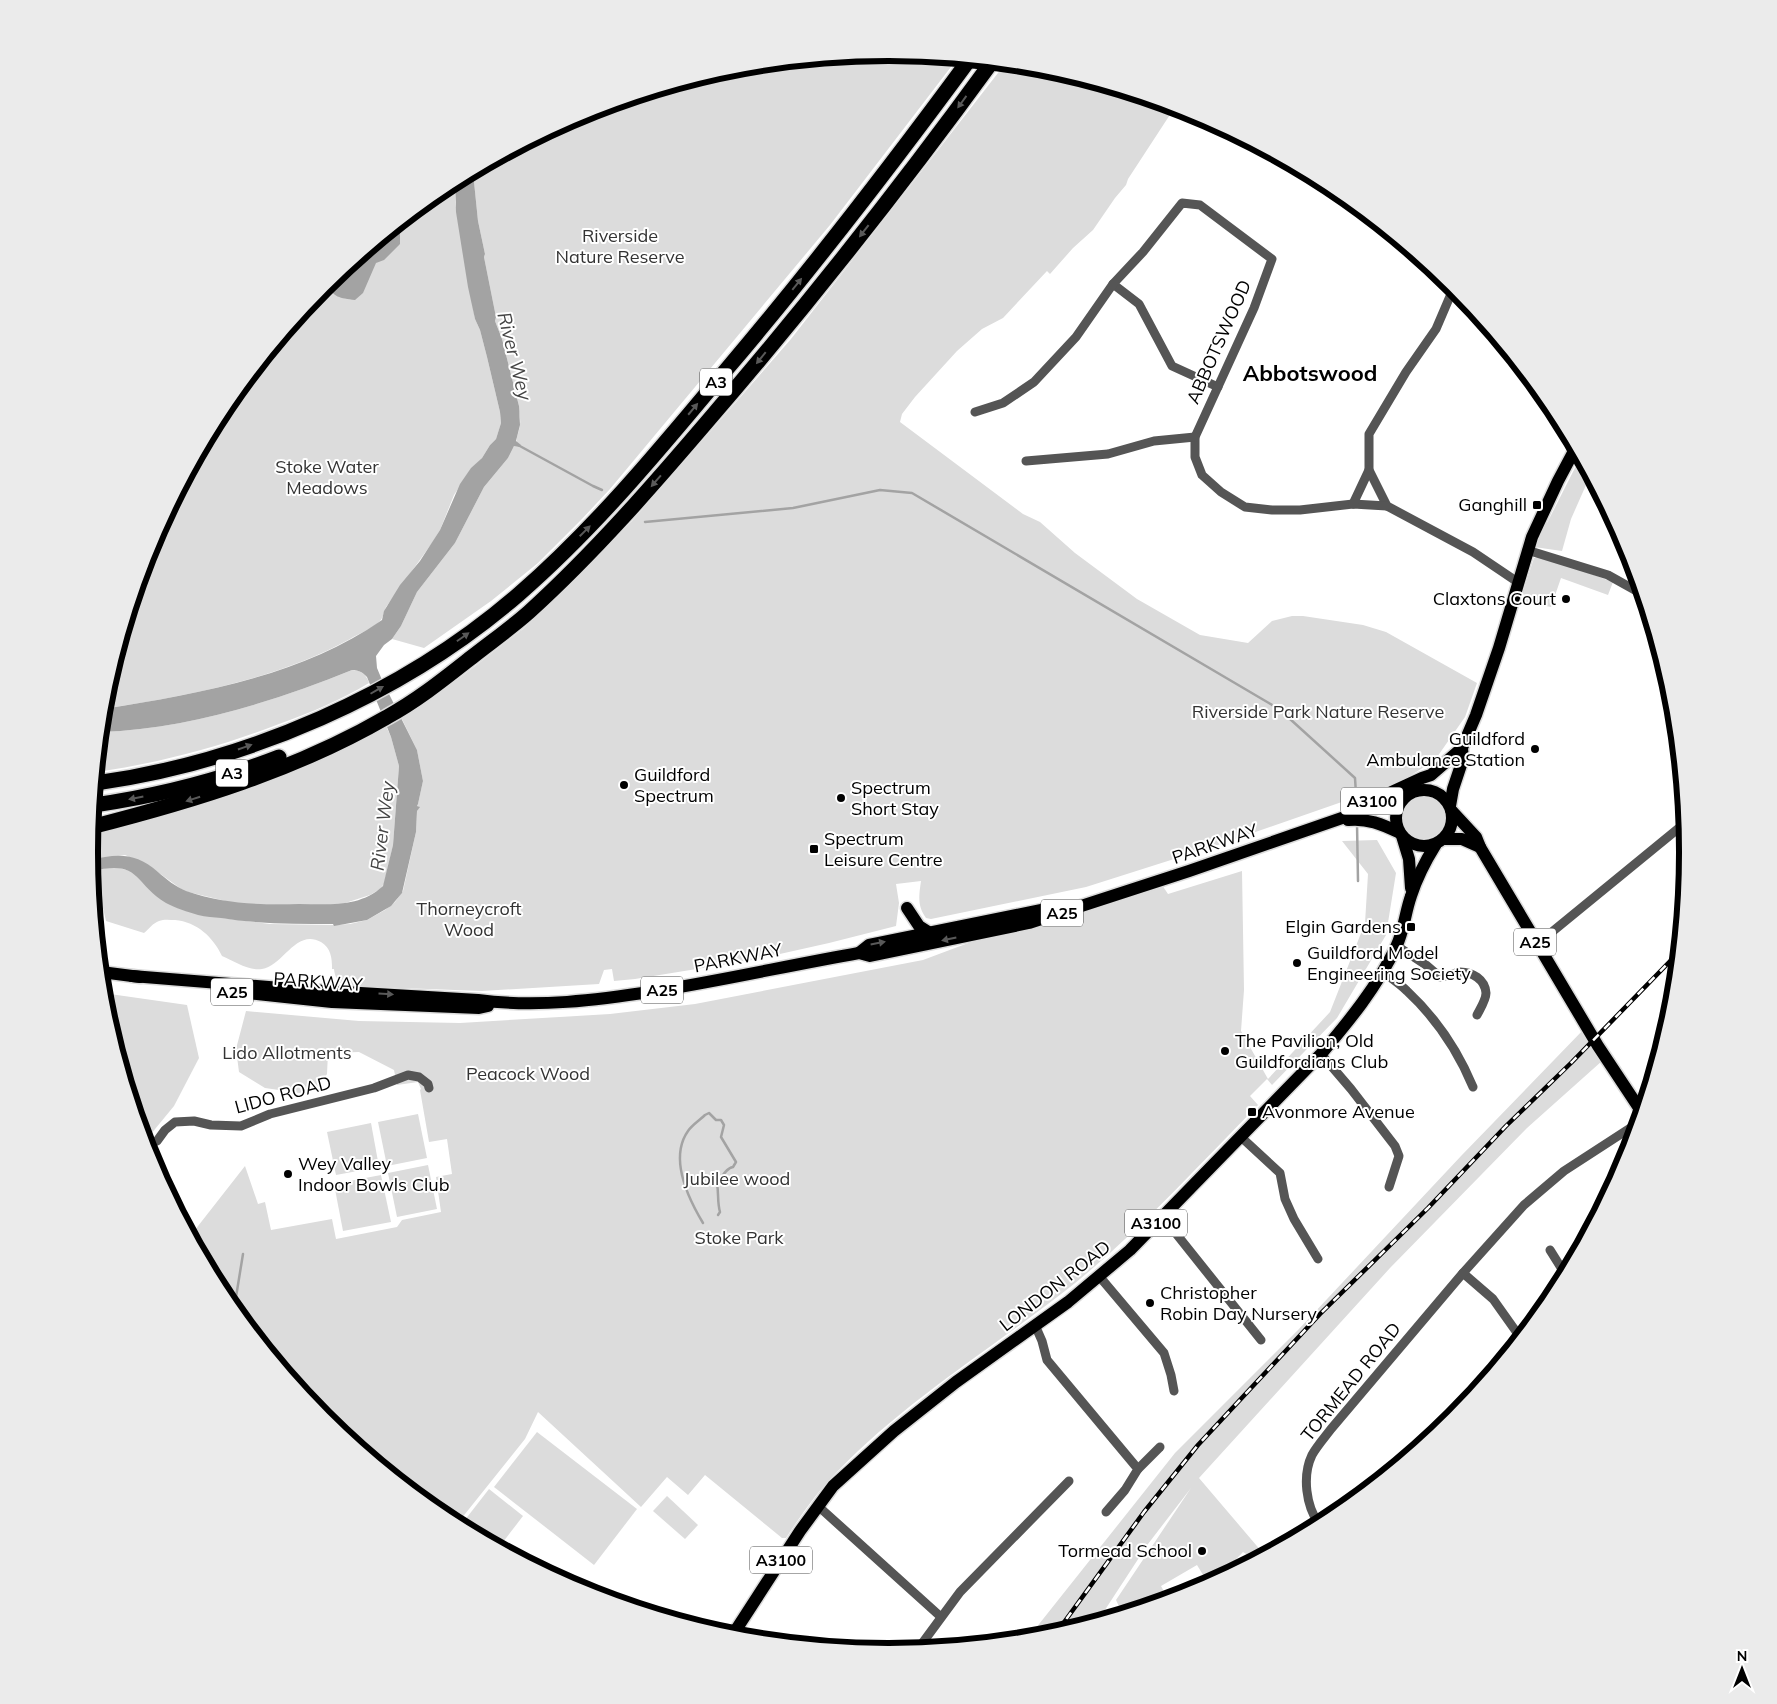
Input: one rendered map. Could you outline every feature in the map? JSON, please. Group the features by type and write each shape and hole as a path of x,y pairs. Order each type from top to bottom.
{"highway":[{"name":"A3","path":"101,782 174,768 239,749 310,723 354,702 422,664 470,632 518,594 588,528 695,407 808,270 909,141 965,65"},
{"name":"A3","path":"99,803 139,797 221,777 262,764 366,724 433,688 541,600 639,501 746,376 813,295 988,68"},
{"path":"99,825 164,808 250,780 329,747 366,724"}],"main road":[{"name":"A3100","path":"1414,791 1426,784 1431,775 1462,748 1476,715 1528,550 1541,516 1572,455"},
{"path":"1440,841 1449,831 1452,822 1453,789 1463,760 1462,748"},
{"name":"A3100","path":"1314,829 1431,775"},
{"path":"1451,808 1442,796 1434,791 1424,789 1414,791 1401,801 1397,810 1396,819 1401,834 1409,842 1418,846 1462,839 1480,848"},
{"name":"A25","path":"1314,829 1368,809 1401,801"},
{"name":"A25","path":"1451,808 1476,837 1480,848 1536,945 1637,1105"},
{"name":"A25","path":"1314,829 1357,819 1376,822 1401,834"},
{"name":"PARKWAY","path":"108,973 293,989 503,1003 618,997 859,953 870,956 1029,922 1314,829"},
{"name":"LONDON ROAD","path":"1401,834 1409,860 1410,896"},
{"name":"LONDON ROAD","path":"737,1628 833,1486 894,1431 956,1382 1068,1302 1130,1250 1322,1054 1348,1023 1383,972 1397,946 1403,929 1410,896 1424,864 1440,841"},
{"name":"PARKWAY","path":"859,953 868,945 1126,891"},
{"path":"907,908 916,922 930,933"}],"street":[{"name":"ABBOTSWOOD","path":"1113,284 1143,252 1182,203 1200,205 1272,259 1254,308 1195,437 1195,457 1202,476 1221,492 1245,507 1272,510 1300,510 1353,504 1387,506 1473,552 1519,583"},
{"path":"975,412 1003,403 1034,382 1076,337 1113,284 1139,304 1172,366 1218,387"},
{"path":"1353,504 1369,470 1369,434 1406,372 1436,328 1450,295"},
{"path":"1026,460 1108,454 1154,441 1195,437"},
{"path":"1369,470 1387,506"},
{"path":"1528,550 1608,576 1634,590"},
{"path":"1536,945 1679,828"},
{"path":"1397,946 1426,965 1440,977 1460,972 1474,974 1482,982 1486,992 1477,1015"},
{"path":"1383,972 1407,991 1437,1024 1464,1066 1473,1087"},
{"path":"1322,1054 1395,1146 1399,1156 1389,1187"},
{"name":"LIDO ROAD","path":"153,1142 175,1122 194,1121 211,1125 241,1126 270,1114 374,1088 408,1075 419,1077 428,1084 429,1088"},
{"name":"TORMEAD ROAD","path":"1315,1518 1307,1496 1307,1478 1312,1456 1331,1429 1463,1273 1524,1205 1548,1183 1591,1152 1629,1129"},
{"path":"1241,1137 1280,1173 1285,1199 1294,1219 1318,1259"},
{"path":"1162,1216 1262,1340"},
{"path":"1550,1250 1561,1267"},
{"path":"1463,1273 1493,1299 1517,1332"},
{"path":"1099,1276 1164,1353 1174,1391"},
{"path":"1035,1325 1047,1360 1138,1469"},
{"path":"1106,1512 1138,1469 1160,1447"},
{"path":"923,1642 960,1592 1069,1481"},
{"path":"818,1506 941,1617"}],"green space":[{"name":"Riverside Nature Reserve","path":"888,61 953,64 830,225 610,489 538,563 491,601 424,648 392,639 401,626 417,592 455,543 484,487 508,458 514,446 517,445 520,427 519,406 502,339 495,321 496,317 478,221 474,179 539,143 586,121 634,103 734,76 785,68"},
{"path":"1001,69 1043,76 1093,88 1171,113 1126,185 1093,230 1073,248 1050,274 1047,271 1003,318 982,329 957,351 915,397 902,414 900,422 1023,514 1040,522 1075,553 1137,599 1200,635 1248,643 1272,621 1292,616 1363,625 1386,632 1477,683 1465,717 1435,760 1402,781 1215,846 1086,887 931,919 926,918 920,905 921,881 896,884 899,903 896,926 758,959 635,979 614,981 612,969 604,970 599,984 482,991 346,986 336,978 327,947 321,942 312,939 304,940 297,944 270,966 257,969 246,967 222,956 209,937 197,927 183,921 161,920 144,933 106,921 99,895 98,870 106,868 119,868 134,872 154,893 222,918 270,924 350,924 367,920 395,902 403,891 416,832 417,811 419,807 417,806 423,781 417,750 400,715 461,677 523,629 574,581 633,520 791,339"},
{"name":"Stoke Water Meadows","path":"455,191 455,202 475,319 480,330 500,412 501,423 496,439 471,469 454,495 440,530 386,607 383,617 377,624 322,653 293,665 233,684 112,708 125,647 158,549 179,502 204,457 231,413 261,371 329,293 367,257 407,225"},
{"path":"1577,464 1587,482 1571,519 1562,551 1534,547 1538,523 1547,523"},
{"path":"1538,557 1564,564 1613,582 1608,595 1561,578 1551,607 1520,601 1534,558"},
{"path":"352,670 363,673 369,683 336,701 234,740 143,764 102,771 108,732 165,726 197,720 261,703"},
{"path":"385,724 391,737 399,766 393,845 384,884 370,895 339,905 238,904 184,891 148,865 125,855 98,859 98,831"},
{"path":"1423,793 1436,797 1442,803 1446,816 1442,829 1436,835 1423,839 1410,835 1404,829 1400,816 1404,803 1410,797"},
{"name":"Stoke Park","path":"1377,840 1396,873 1386,935 1337,1018 1272,1085 1267,1079 1250,1096 1258,1105 1116,1248 1065,1291 947,1378 890,1423 837,1472 803,1512 786,1538 782,1538 705,1475 688,1495 667,1477 641,1507 538,1412 525,1439 462,1517 407,1479 367,1447 329,1411 261,1333 231,1291 195,1230 245,1166 258,1204 265,1202 271,1230 332,1219 336,1239 397,1227 402,1220 441,1212 436,1177 452,1174 447,1139 429,1142 421,1089 418,1082 397,1085 394,1070 359,1052 328,1053 327,1074 319,1086 300,1093 265,1088 239,1072 236,1049 246,1011 359,1021 460,1023 610,1014 695,1004 923,960 995,933 1162,885 1168,894 1242,871 1244,990 1241,1031 1268,1079 1330,1012 1365,923 1368,874 1342,841"},
{"path":"111,994 187,1005 199,1058 174,1106 150,1135 125,1057"},
{"path":"1584,1029 1602,1061 1527,1128 1390,1268 1199,1478 1260,1550 1249,1556 1243,1552 1231,1564 1204,1577 1197,1565 1161,1586 1165,1593 1120,1608 1116,1600 1191,1488 1148,1544 1103,1613 1035,1629 1175,1453 1298,1330 1461,1156"},
{"path":"418,1114 427,1158 387,1166 378,1122"},
{"path":"371,1123 379,1167 336,1175 327,1132"},
{"path":"428,1165 437,1209 397,1217 388,1173"},
{"path":"381,1175 391,1222 343,1231 334,1184"},
{"path":"537,1432 637,1509 594,1565 494,1487"},
{"path":"489,1489 523,1516 503,1542 465,1519"},
{"path":"667,1496 698,1525 685,1539 653,1511"}],"shaded area":[{"path":"474,179 478,221 496,317 495,321 502,339 519,406 520,425 516,441 521,445 520,447 514,446 508,458 484,487 455,543 417,592 401,626 392,639 384,645 376,656 377,668 382,680 417,750 423,781 417,806 420,807 417,811 416,832 402,893 391,906 367,920 334,926 333,924 263,923 235,920 198,915 177,908 155,895 128,870 119,868 98,870 98,859 117,856 133,858 150,865 171,883 186,891 214,899 256,904 343,903 364,898 383,886 393,845 399,766 391,737 367,677 357,670 352,670 261,703 197,720 165,726 108,732 111,708 212,689 283,669 351,639 382,620 384,611 400,585 420,561 440,530 460,484 496,439 501,423 487,357 475,319 468,287 456,212 455,191"},
{"path":"400,231 400,244 384,260 376,263 363,293 355,300 341,298 332,292 367,257"}],"waterway":[{"path":"518,445 602,490"},
{"path":"645,522 793,508 880,490 912,493 1279,709 1355,778 1357,810"},
{"path":"1357,823 1358,881"},
{"path":"703,1223 692,1202 683,1178 680,1153 688,1131 709,1113 716,1120 721,1120 724,1125 721,1137 736,1162 733,1167 726,1171 717,1184 720,1212 718,1215"},
{"path":"236,1298 243,1254"}],"railway":[{"path":"1063,1623 1144,1512 1198,1445 1320,1314 1428,1208 1506,1126 1572,1062 1671,960"}],"place":[{"name":"Ganghill","path":"1537,505"},
{"name":"Claxtons Court","path":"1566,599"},
{"name":"Guildford Ambulance Station","path":"1535,749"},
{"name":"Guildford Spectrum","path":"624,785"},
{"name":"Spectrum Short Stay","path":"841,798"},
{"name":"Spectrum Leisure Centre","path":"814,849"},
{"name":"Elgin Gardens","path":"1411,927"},
{"name":"Guildford Model Engineering Society","path":"1297,963"},
{"name":"The Pavilion, Old Guildfordians Club","path":"1225,1051"},
{"name":"Avonmore Avenue","path":"1252,1112"},
{"name":"Wey Valley Indoor Bowls Club","path":"288,1174"},
{"name":"Christopher Robin Day Nursery","path":"1150,1303"},
{"name":"Tormead School","path":"1202,1551"}],"district":[{"name":"Abbotswood","path":"1310,373"}],"water label":[{"name":"River Wey","path":"515,356"},
{"name":"River Wey","path":"382,826"}],"park label":[{"name":"Riverside Park Nature Reserve","path":"1318,712"},
{"name":"Thorneycroft Wood","path":"469,920"},
{"name":"Lido Allotments","path":"287,1053"},
{"name":"Peacock Wood","path":"528,1074"},
{"name":"Jubilee wood","path":"737,1179"}]}
